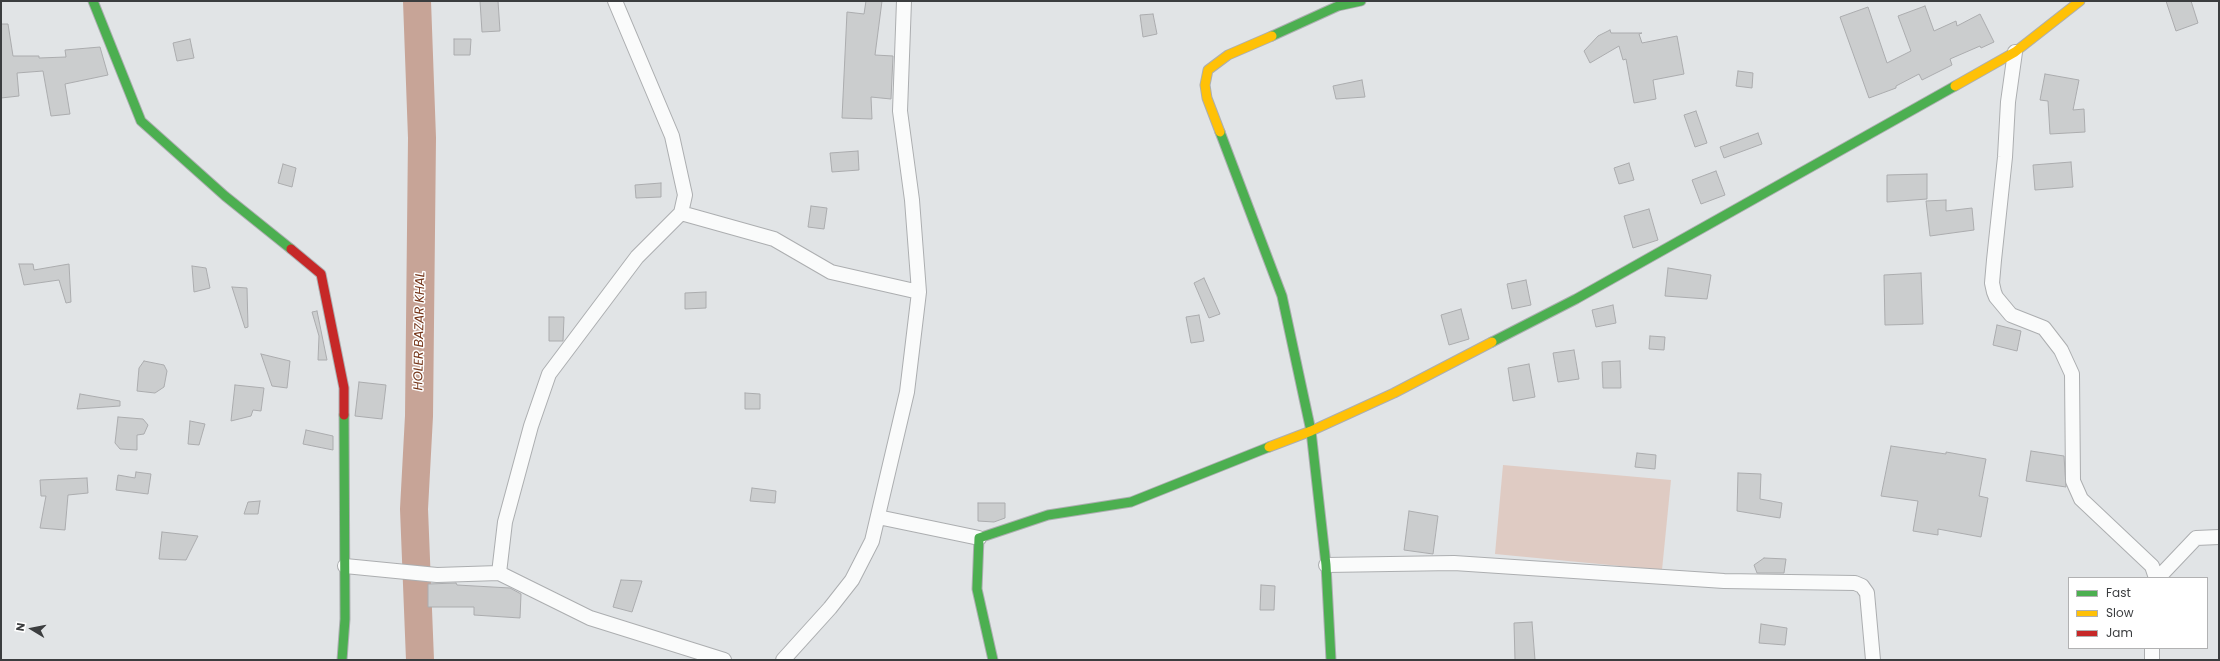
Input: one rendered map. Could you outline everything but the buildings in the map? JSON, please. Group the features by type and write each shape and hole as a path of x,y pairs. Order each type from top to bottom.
{"street":[{"path":"93,1 141,122 225,196 321,274 344,388 351,567 342,660"},
{"path":"499,573 506,522 531,426 550,374 637,257 681,213 685,196 672,136 616,1"},
{"path":"783,660 830,608 852,580 872,541 907,392 919,292 912,200 900,111 904,1"},
{"path":"1331,660 1326,565 1311,431 1282,296 1207,98 1205,85 1208,70 1228,55 1338,6 1361,1"},
{"path":"878,518 979,538 1048,515 1131,502 1311,431 1394,393 1576,299 2015,52 2080,1"},
{"path":"2015,52 2008,102 2005,157 1994,260 1992,283 1994,292 1996,297 2011,315 2044,328 2061,350 2072,374 2073,481 2081,499 2152,566 2157,577"},
{"path":"681,213 774,239 831,272 919,292"},
{"path":"2158,577 2196,538 2219,537"},
{"path":"979,538 977,589 993,660"},
{"path":"1326,565 1454,563 1724,580 1855,583 1862,586 1866,592 1873,660"},
{"path":"351,567 437,576 499,573 590,618 724,660"},
{"path":"2152,649 2152,660"}],"shaded area":[{"path":"1503,465 1671,480 1662,570 1495,554"}],"waterway":[{"name":"HOLER BAZAR KHAL","path":"417,1 422,138 419,416 414,509 420,660"}],"traffic: fast":[{"path":"93,1 141,121 225,196 291,249"},
{"path":"1272,36 1338,6 1361,1"},
{"path":"1492,342 1576,299 1955,86"},
{"path":"1220,132 1282,296 1311,431 1326,565 1331,660"},
{"path":"342,660 345,619 344,415"},
{"path":"993,660 977,589 979,538 1048,515 1131,502 1269,447"}],"traffic: slow":[{"path":"1955,86 2015,52 2080,1"},
{"path":"1220,132 1207,98 1205,85 1208,70 1228,55 1272,36"},
{"path":"1269,447 1311,431 1394,393 1492,342"}],"traffic: jam":[{"path":"291,249 321,274 344,388 344,415"}]}
